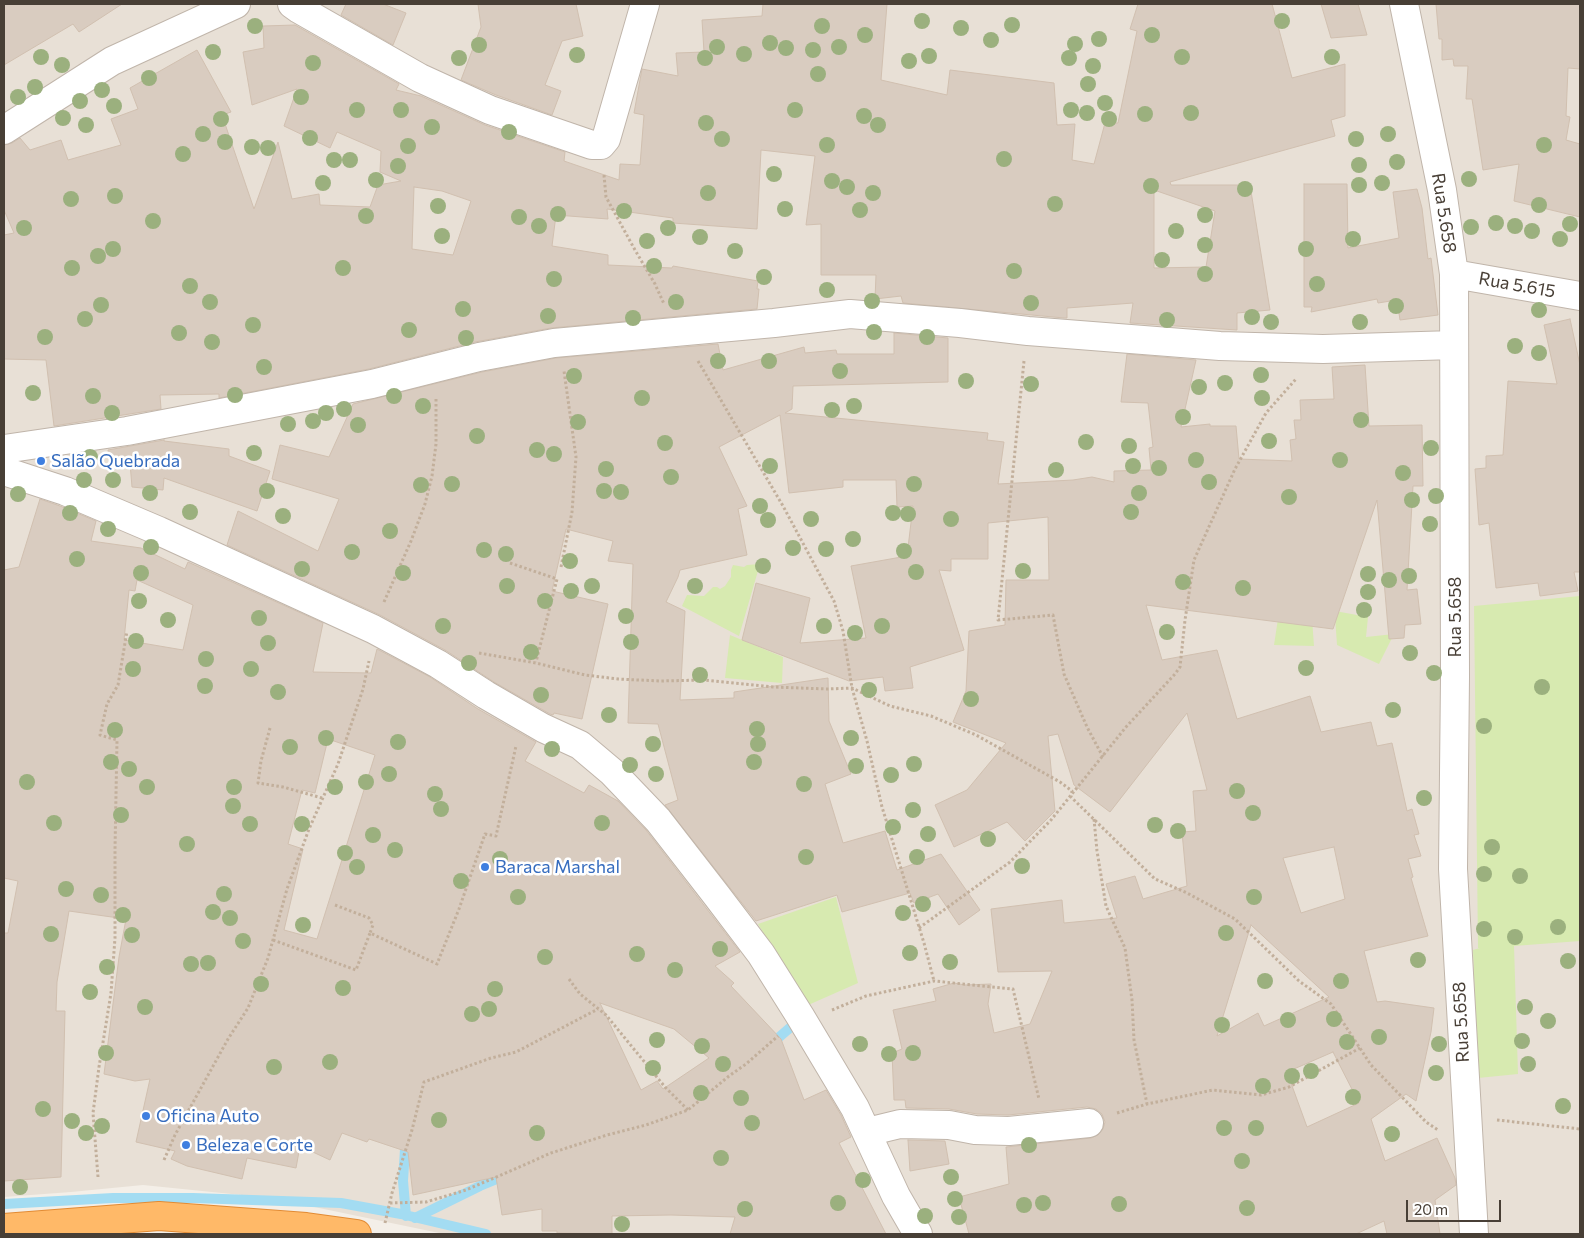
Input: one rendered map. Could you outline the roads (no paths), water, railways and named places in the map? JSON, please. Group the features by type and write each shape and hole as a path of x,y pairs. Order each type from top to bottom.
{"highway":[{"path":"4,1228 159,1216 306,1227 357,1234"}],"street":[{"path":"4,130 112,61 236,4"},
{"path":"292,4 420,78 490,110 592,145 602,145 606,139 645,4"},
{"name":"Rua 5.658","path":"1404,4 1442,190 1454,274 1455,677 1453,869 1474,1234"},
{"name":"Rua 5.615","path":"1454,274 1580,296"},
{"path":"4,449 128,431 372,384 479,357 554,343 774,323 850,314 1028,331 1220,346 1323,349 1454,346"},
{"path":"4,471 74,494 376,630 438,664 543,728 580,745 612,772 658,820 761,954 855,1108 896,1196 918,1234"},
{"path":"867,1132 900,1124 949,1125 976,1130 1009,1131 1089,1123"}],"waterway":[{"path":"770,1045 792,1026"},
{"path":"406,1216 403,1181 405,1149 412,1140"},
{"path":"415,1218 509,1174"},
{"path":"4,1204 113,1198 193,1198 341,1203 401,1214 486,1234"}],"place":[{"name":"Salão Quebrada","path":"41,461"},
{"name":"Baraca Marshal","path":"485,867"},
{"name":"Oficina Auto","path":"146,1116"},
{"name":"Beleza e Corte","path":"186,1145"}]}
